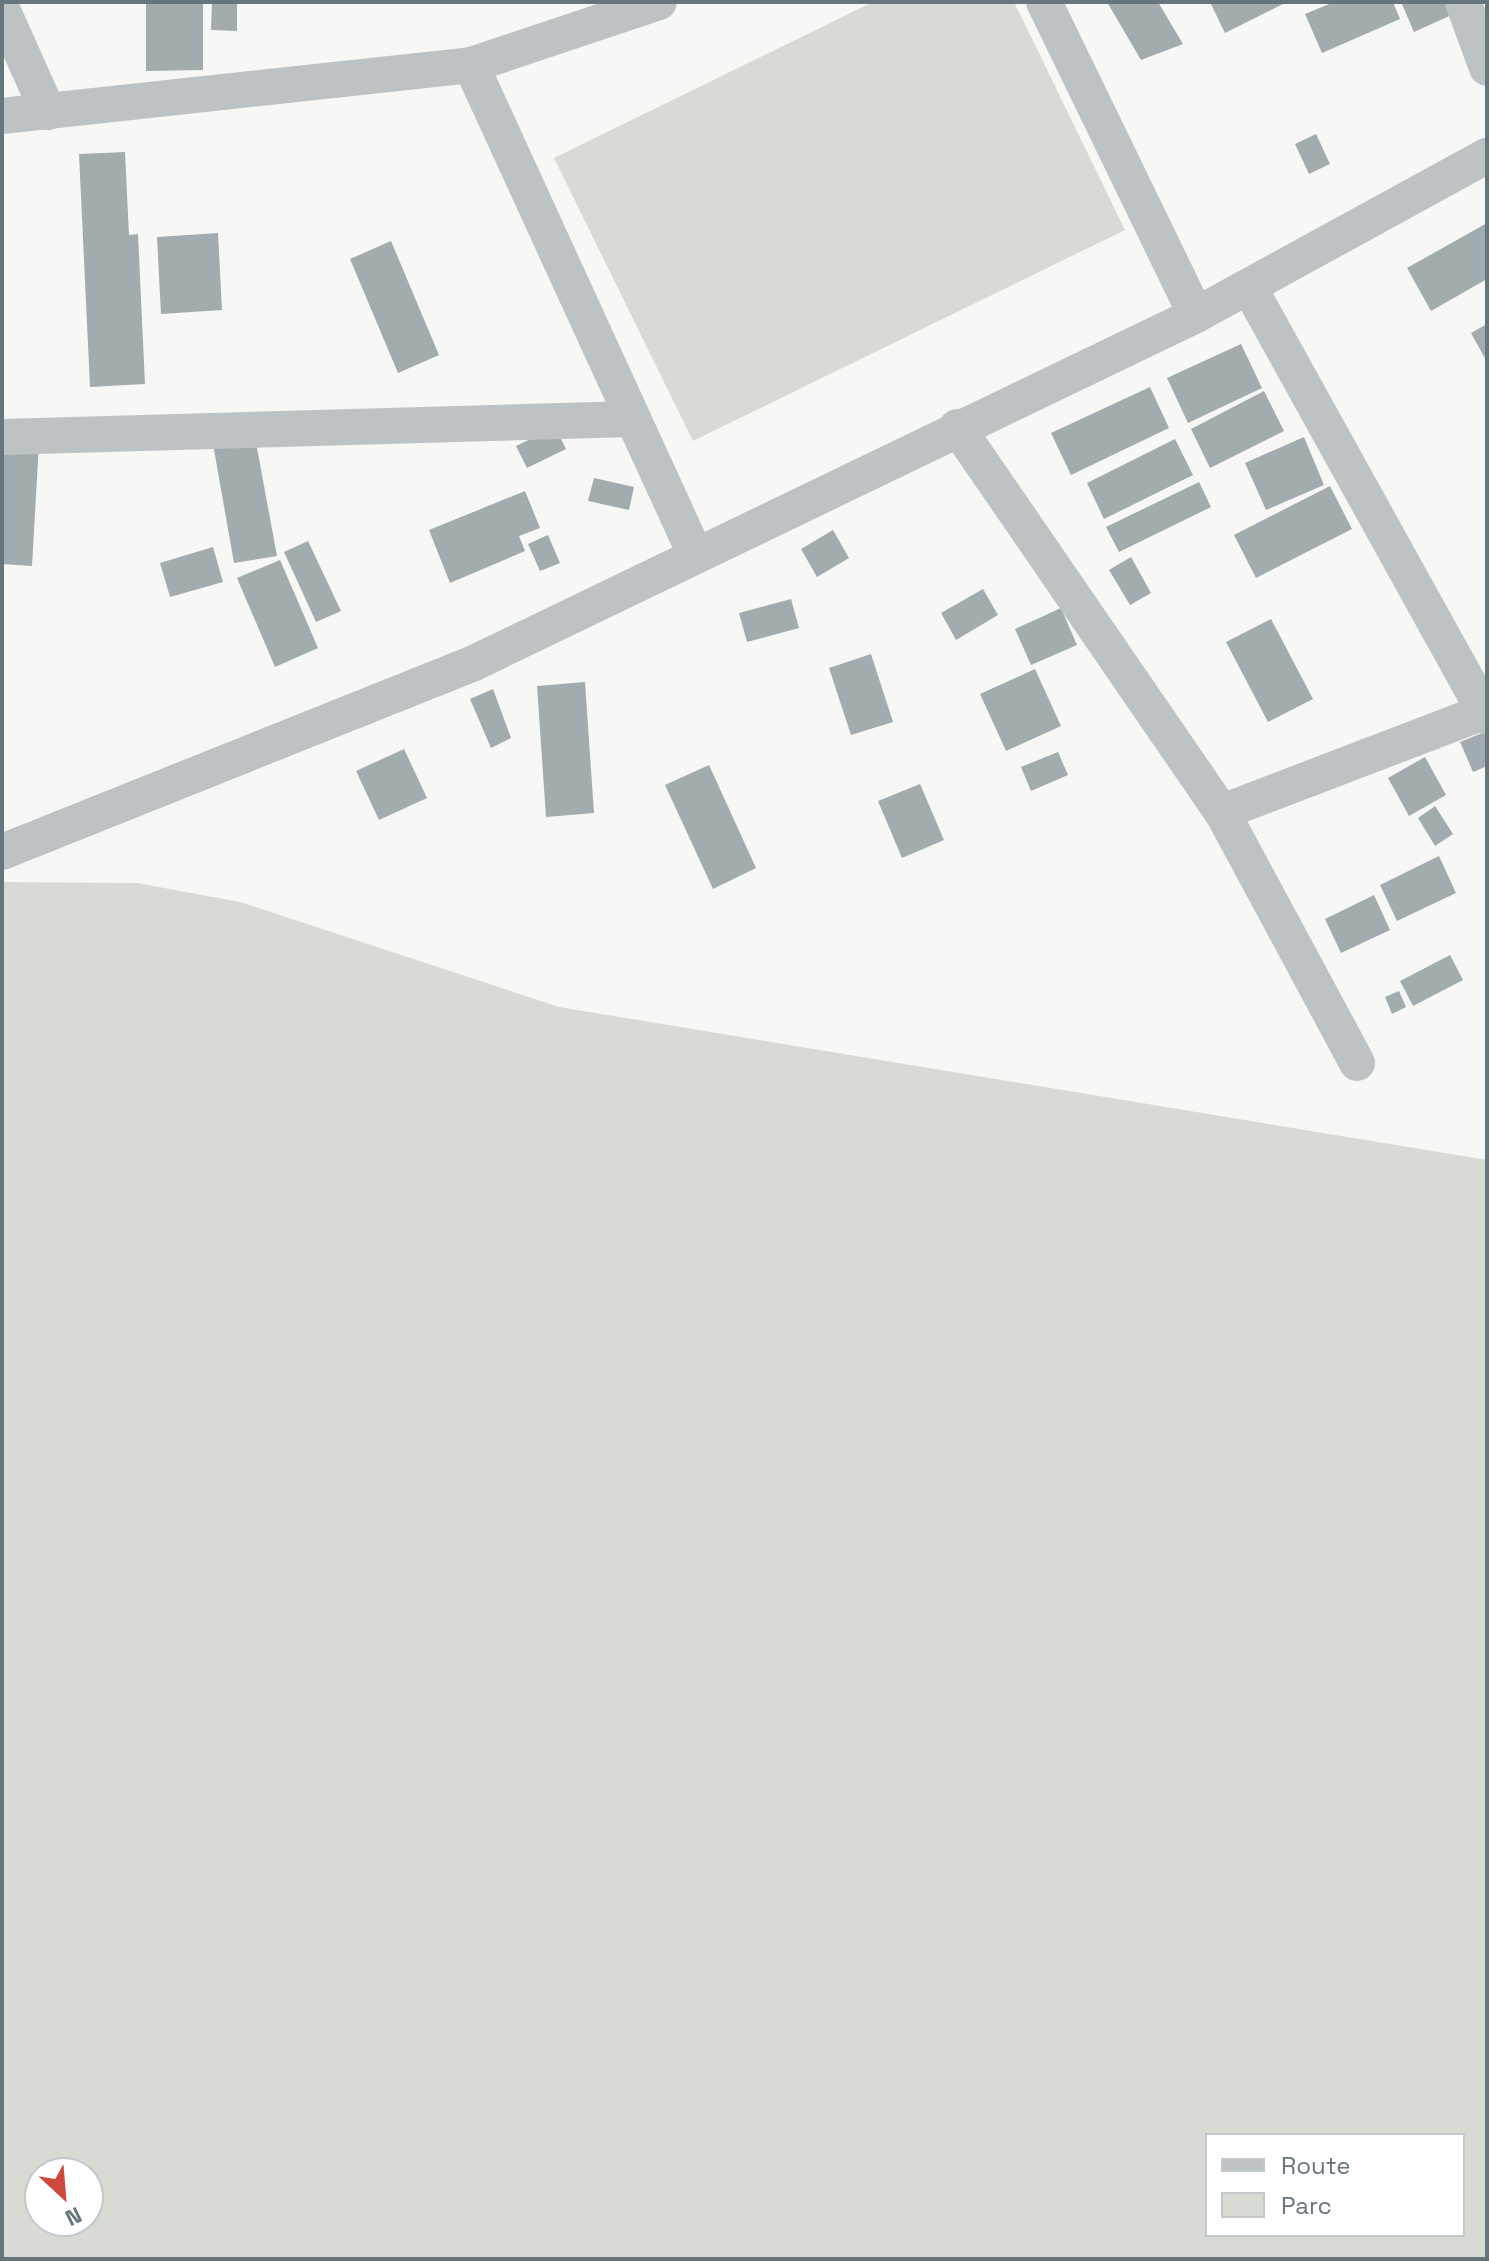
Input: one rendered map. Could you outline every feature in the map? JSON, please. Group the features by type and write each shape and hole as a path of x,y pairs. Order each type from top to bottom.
{"street":[{"path":"2,116 471,65 659,2"},
{"path":"1044,2 1196,315"},
{"path":"1463,2 1487,68"},
{"path":"2,9 48,112"},
{"path":"471,65 696,556"},
{"path":"2,852 474,663 957,427 1196,315 1487,156"},
{"path":"1222,812 1486,714 1249,287"},
{"path":"2,437 631,419"},
{"path":"957,427 1222,812 1357,1063"}],"green space":[{"path":"873,2 1014,2 1125,230 693,441 554,158"},
{"path":"2,882 137,883 240,902 559,1007 1487,1160 1487,2259 2,2259"}],"building":[{"path":"146,2 203,2 203,70 146,71"},
{"path":"212,2 237,2 237,31 211,30"},
{"path":"1107,2 1158,2 1183,44 1141,60"},
{"path":"1210,2 1287,2 1225,33"},
{"path":"1334,2 1393,2 1400,19 1322,53 1305,14"},
{"path":"1401,2 1452,2 1456,13 1414,32"},
{"path":"1316,134 1330,164 1309,174 1295,144"},
{"path":"125,152 129,235 138,234 145,384 90,387 79,154"},
{"path":"1487,223 1487,279 1431,311 1407,268"},
{"path":"218,233 222,310 161,314 157,237"},
{"path":"391,241 439,355 398,373 350,259"},
{"path":"1487,324 1487,362 1471,333"},
{"path":"1241,344 1262,388 1188,423 1167,378"},
{"path":"1150,387 1169,428 1071,475 1051,433"},
{"path":"1264,391 1284,431 1210,468 1191,429"},
{"path":"555,427 566,449 527,468 516,446"},
{"path":"255,437 277,556 234,563 213,444"},
{"path":"1304,437 1324,485 1266,510 1245,463"},
{"path":"1175,439 1193,475 1104,519 1087,483"},
{"path":"2,441 39,443 32,566 2,564"},
{"path":"594,478 634,487 629,510 588,501"},
{"path":"1199,482 1211,507 1119,552 1106,527"},
{"path":"1330,486 1352,529 1256,578 1234,535"},
{"path":"525,491 540,528 519,536 525,551 450,583 429,530"},
{"path":"833,530 849,558 817,577 801,549"},
{"path":"548,535 560,563 540,571 528,544"},
{"path":"308,541 341,611 316,622 284,552"},
{"path":"213,547 223,582 170,597 160,563"},
{"path":"1131,557 1151,593 1130,605 1109,570"},
{"path":"280,560 318,648 275,667 237,578"},
{"path":"983,589 998,615 956,640 941,613"},
{"path":"791,599 799,628 747,642 739,613"},
{"path":"1061,608 1077,645 1031,665 1015,629"},
{"path":"1271,619 1313,699 1268,722 1226,642"},
{"path":"871,654 893,722 851,735 829,668"},
{"path":"1035,669 1061,726 1006,751 980,694"},
{"path":"585,682 594,813 546,817 537,686"},
{"path":"493,689 511,738 491,748 470,699"},
{"path":"1487,731 1487,766 1473,772 1460,742"},
{"path":"404,749 427,798 379,820 356,771"},
{"path":"1058,752 1068,775 1031,791 1021,767"},
{"path":"1425,757 1446,795 1409,816 1388,778"},
{"path":"709,765 756,868 713,889 665,785"},
{"path":"920,784 944,840 902,858 878,801"},
{"path":"1435,806 1453,834 1435,846 1418,818"},
{"path":"1439,856 1456,893 1397,921 1380,885"},
{"path":"1374,895 1390,930 1341,953 1325,919"},
{"path":"1450,955 1463,980 1413,1006 1400,981"},
{"path":"1399,991 1406,1007 1392,1014 1385,997"}]}
